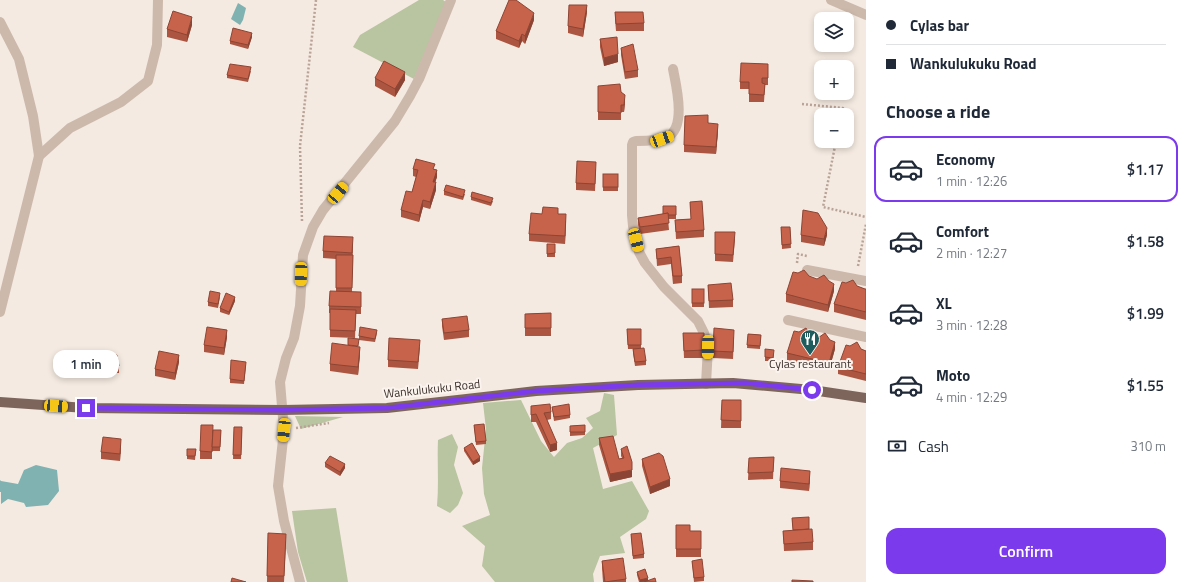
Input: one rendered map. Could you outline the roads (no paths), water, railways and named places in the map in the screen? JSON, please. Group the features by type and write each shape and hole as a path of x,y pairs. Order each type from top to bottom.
{"main road":[{"name":"Wankulukuku Road","path":"0,402 86,408 283,410 388,408 536,391 638,385 746,383 812,390 866,398"}],"street":[{"path":"39,156 70,128 121,102 148,81 157,45 158,0"},
{"path":"300,582 284,521 278,486 284,430 280,382 286,358 294,338 300,306 303,254 313,227 323,210 395,121 410,96 451,0"},
{"path":"831,0 866,15"},
{"path":"0,22 19,59 33,116 39,156 0,312"},
{"path":"673,69 680,107 677,123 673,133 662,139 636,141 633,142 632,145 633,226 639,252 645,263 664,287 698,321 704,332 708,347 706,384"},
{"path":"807,270 866,281"},
{"path":"788,320 866,337"}],"water":[{"path":"238,3 246,8 240,25 231,19"},
{"path":"36,465 57,470 59,491 48,505 26,507 24,503 8,499 1,504 0,480 18,484 24,470"}],"place":[{"name":"Cylas restaurant","path":"810,356"}]}
